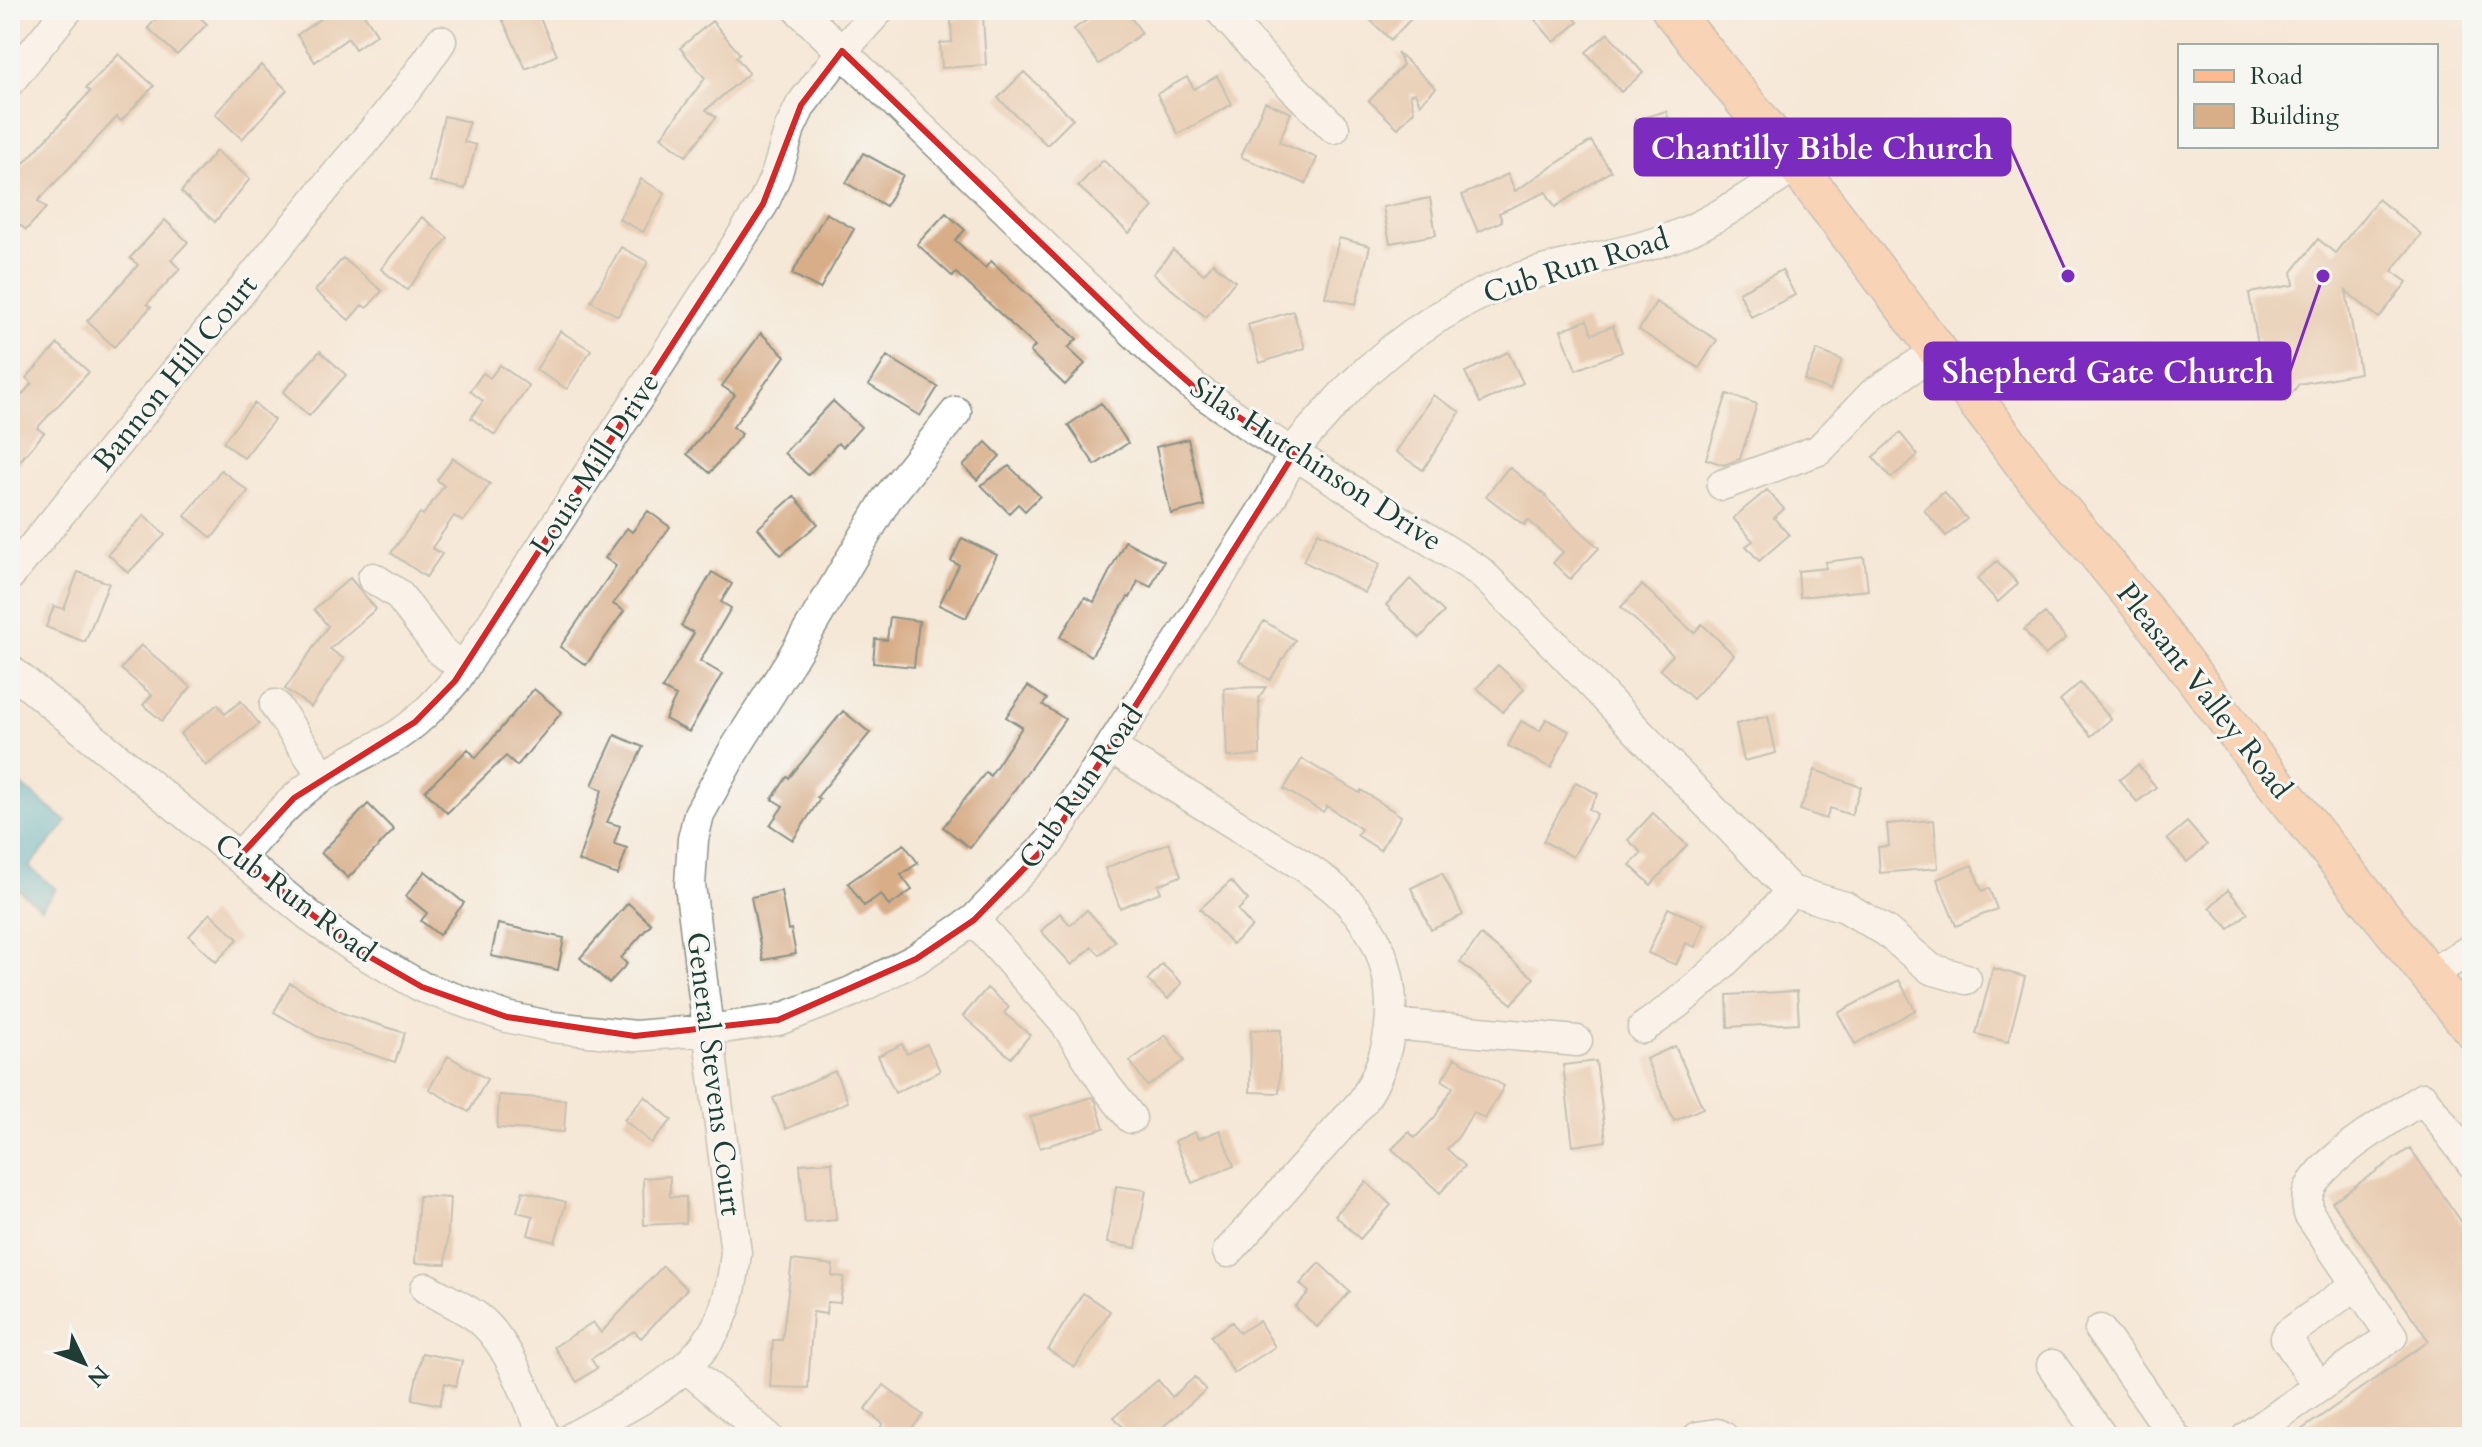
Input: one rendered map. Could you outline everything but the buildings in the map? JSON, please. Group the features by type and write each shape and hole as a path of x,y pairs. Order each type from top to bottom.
{"main road":[{"name":"Pleasant Valley Road","path":"1671,10 1797,166 2037,481 2145,611 2252,754 2472,1029"}],"street":[{"path":"10,81 67,10"},
{"name":"Silas Hutchinson Drive","path":"799,10 1194,387 1479,571 1547,637 1791,891"},
{"name":"Louis Mill Drive","path":"239,857 294,798 323,776 392,739 415,722 436,703 463,668 763,204 801,105 842,51 879,10"},
{"path":"1220,10 1264,59 1334,128"},
{"name":"Bannon Hill Court","path":"10,575 387,116 441,41"},
{"name":"Cub Run Road","path":"10,670 316,921 356,949 422,987 507,1017 553,1027 635,1036 778,1020 851,992 916,959 974,920 1049,843 1272,496 1303,440 1377,359 1465,300 1526,277 1632,251 1680,234 1703,224 1797,166"},
{"path":"1722,485 1819,450 1874,393 1939,350"},
{"name":"General Stevens Court","path":"573,1437 670,1381 686,1367 705,1345 725,1310 732,1285 736,1253 690,885 693,839 699,814 886,500 956,412"},
{"path":"373,578 398,594 441,651 463,668"},
{"path":"275,705 323,776"},
{"path":"1111,748 1336,890 1353,907 1376,944 1387,971 1392,1024 1381,1069 1363,1101 1228,1252"},
{"path":"1643,1028 1691,994 1718,970 1749,940 1791,891 1845,907 1886,931 1931,969 1966,979"},
{"path":"974,920 1066,1024 1131,1118"},
{"path":"2428,975 2472,949"},
{"path":"1392,1024 1577,1041"},
{"path":"2247,1437 2392,1336 2309,1214 2306,1204 2309,1190 2318,1176 2331,1162 2423,1098 2462,1127 2472,1163"},
{"path":"2319,1387 2286,1338 2357,1284"},
{"path":"426,1288 477,1317 503,1347 528,1393 545,1437"},
{"path":"2100,1330 2175,1437"},
{"path":"2052,1365 2102,1437"},
{"path":"686,1367 768,1437"},
{"path":"1698,1437 1717,1434 1723,1437"}],"highlighted area":[{"path":"842,51 1152,350 1194,387 1294,454 1049,843 974,920 916,959 778,1020 635,1036 507,1017 422,987 356,949 239,857 294,798 415,722 455,681 763,204 801,105"}],"water":[{"path":"13,778 67,822 29,867 56,889 41,908 10,883 10,824 15,818 10,814 10,782"}],"place":[{"name":"Chantilly Bible Church","path":"2068,276"},
{"name":"Shepherd Gate Church","path":"2323,276"}]}
